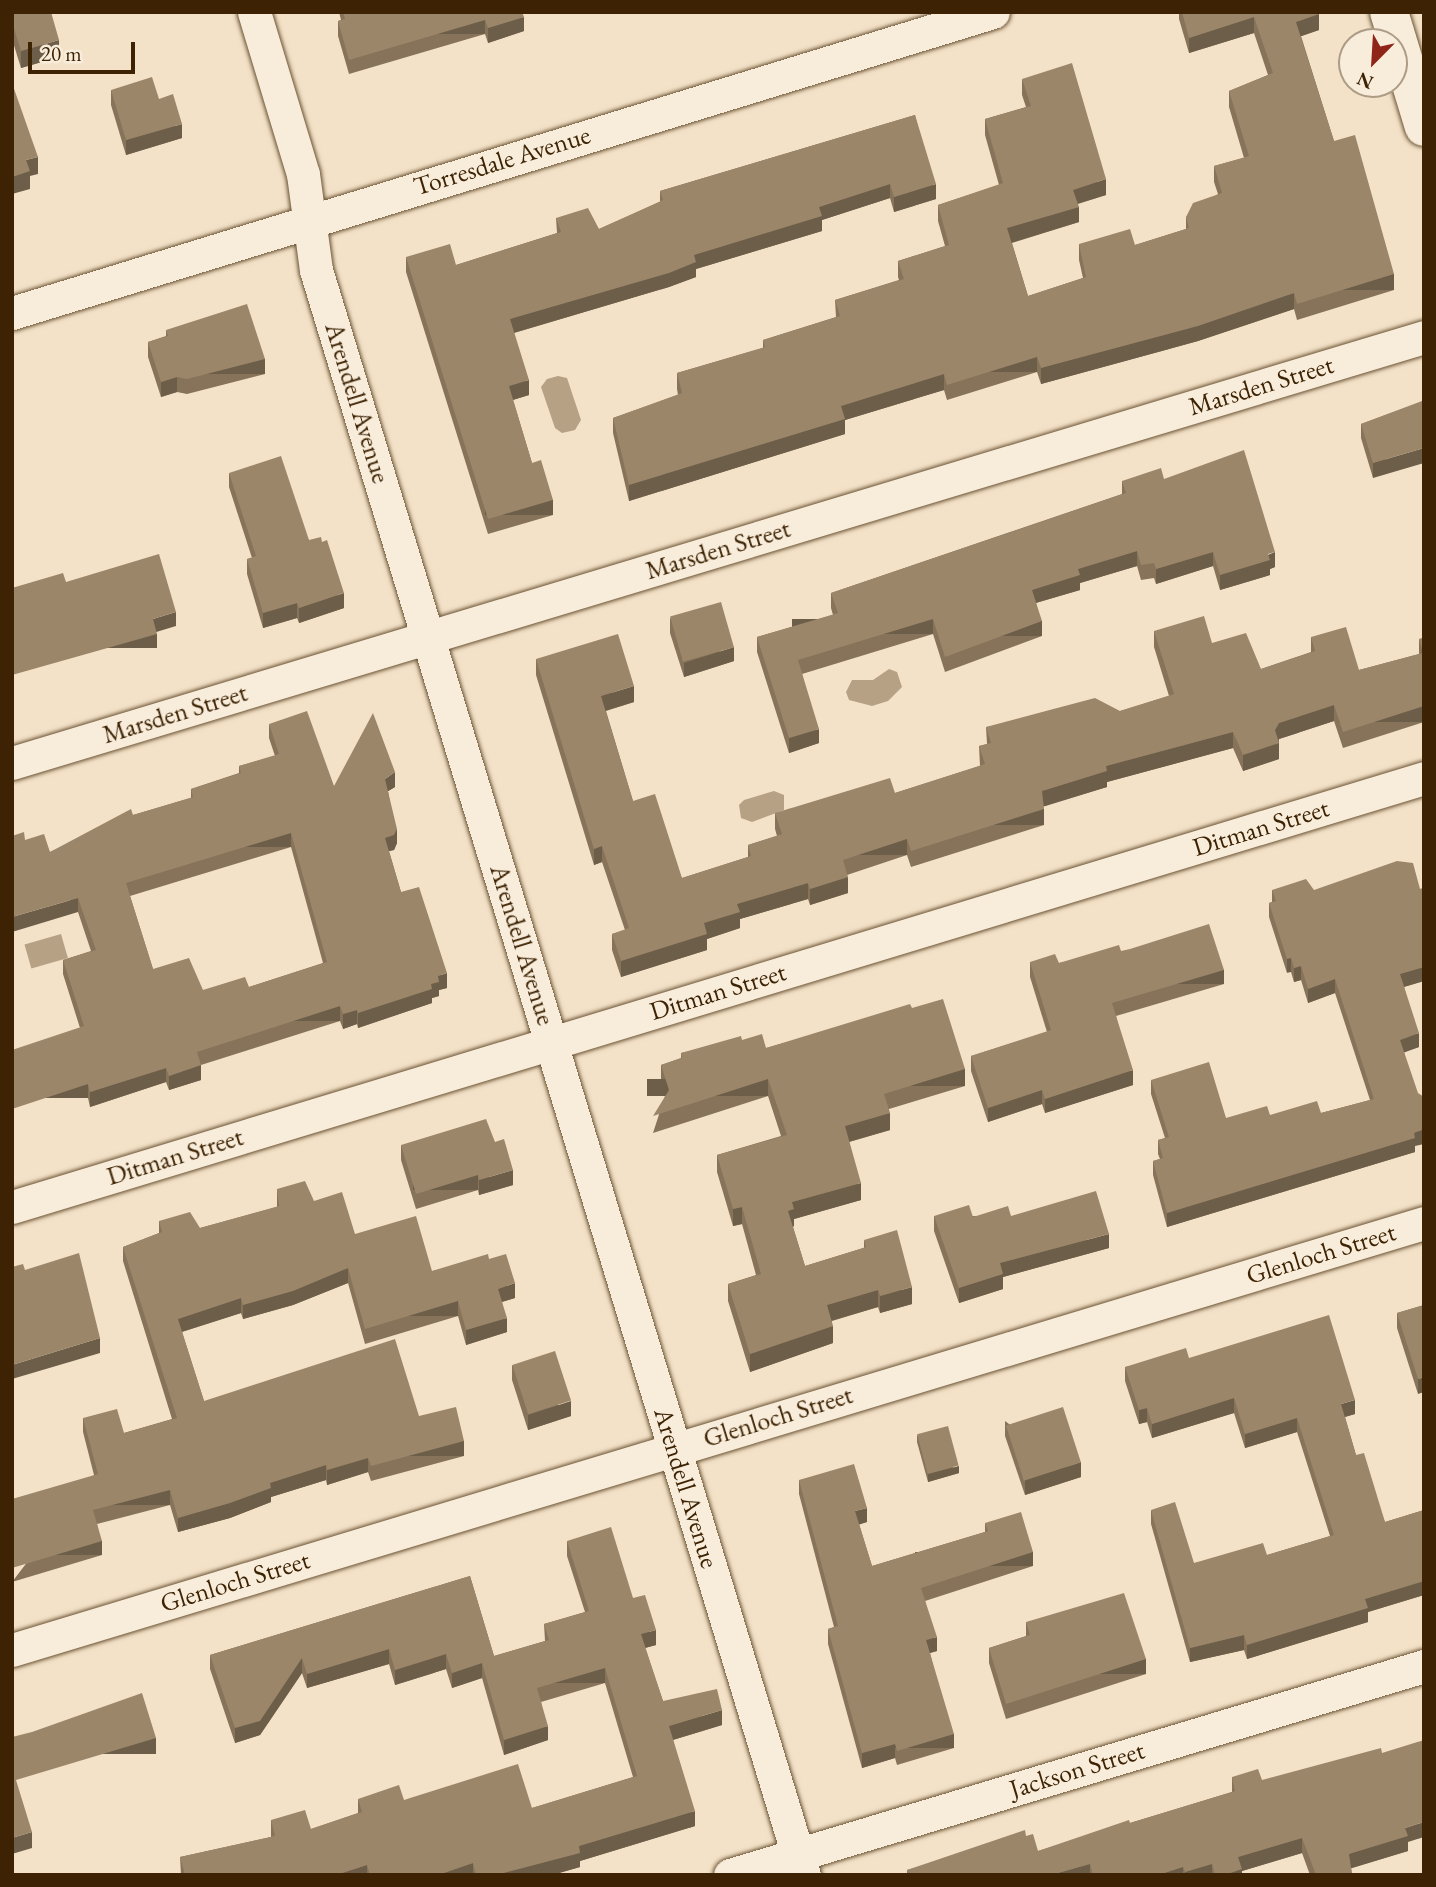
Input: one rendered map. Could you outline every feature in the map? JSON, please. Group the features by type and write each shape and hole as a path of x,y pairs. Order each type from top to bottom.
{"street":[{"name":"Arendell Avenue","path":"254,12 303,174 316,270 801,1865"},
{"name":"Torresdale Avenue","path":"12,313 309,219 993,12"},
{"path":"1389,12 1424,127"},
{"name":"Marsden Street","path":"12,763 1424,337"},
{"name":"Ditman Street","path":"12,1207 1424,778"},
{"name":"Glenloch Street","path":"12,1650 1424,1223"},
{"name":"Jackson Street","path":"730,1875 801,1865 1424,1666"}],"shaded area":[{"path":"558,376 567,378 581,420 575,430 562,433 555,428 541,387 547,379"},
{"path":"889,669 897,672 902,687 888,701 872,706 849,700 846,692 852,680 873,680"},
{"path":"774,791 784,795 784,810 752,822 741,818 739,805 744,800"},
{"path":"61,934 68,958 31,969 24,944"}],"building":[{"path":"12,12 51,12 59,40 21,51 12,22"},
{"path":"343,12 522,12 524,17 488,28 485,20 349,60 338,21 345,19"},
{"path":"1182,12 1319,12 1296,22 1334,141 1355,135 1394,274 1297,304 1294,293 1198,326 1041,368 1037,357 947,385 944,374 841,406 845,419 629,485 613,418 682,393 677,373 765,347 763,340 840,316 835,300 904,279 898,261 949,245 938,205 1003,183 985,119 1031,106 1022,79 1072,63 1106,179 1073,190 1079,207 1007,228 1028,296 1086,277 1079,244 1130,229 1135,245 1189,228 1186,217 1193,203 1222,193 1214,166 1249,156 1229,91 1273,73 1254,17 1189,38"},
{"path":"152,77 159,99 173,94 182,124 126,140 111,90"},
{"path":"12,83 38,157 26,160 30,171 12,177"},
{"path":"915,115 936,184 894,197 890,184 819,207 822,216 694,255 696,262 669,273 510,319 529,380 509,386 532,463 541,460 553,500 488,519 406,257 450,244 456,265 561,232 556,218 588,208 599,229 663,200 660,191"},
{"path":"247,304 265,359 187,379 177,377 161,382 148,342 168,336 166,330"},
{"path":"1422,401 1424,448 1373,463 1361,424"},
{"path":"1244,450 1275,552 1268,554 1270,560 1220,575 1213,552 1156,569 1154,563 1141,565 1137,551 1078,569 1080,575 1032,590 1042,621 945,657 933,619 798,660 819,729 789,738 757,637 838,613 831,593 1126,493 1122,481 1161,468 1164,479"},
{"path":"281,456 309,540 321,537 322,542 327,540 344,593 299,608 297,603 263,613 247,559 256,556 229,473"},
{"path":"159,554 176,612 153,619 157,634 12,675 12,588 63,573 66,582"},
{"path":"721,602 734,647 683,662 670,617"},
{"path":"1204,616 1212,643 1246,633 1261,669 1315,651 1311,637 1346,627 1359,670 1423,653 1419,639 1424,638 1424,706 1343,732 1334,705 1279,723 1275,730 1279,743 1243,755 1233,732 1106,766 1107,771 1042,791 1044,809 911,851 907,839 843,860 848,877 810,889 808,883 737,904 740,912 704,923 707,934 621,961 612,934 629,928 602,846 594,849 536,659 618,634 634,686 601,696 633,801 655,794 682,878 751,856 748,845 782,834 775,813 890,778 895,793 985,764 979,746 991,743 986,727 1095,698 1120,711 1174,694 1154,631"},
{"path":"307,711 334,786 373,713 395,772 385,779 397,829 394,835 385,838 401,892 419,887 447,973 438,976 439,982 431,984 432,989 358,1013 357,1010 343,1014 340,1006 197,1052 201,1065 169,1076 166,1068 90,1092 88,1084 12,1109 12,1050 84,1026 63,960 96,950 78,898 12,917 12,836 24,832 25,840 44,834 50,852 131,809 133,815 193,797 191,789 241,773 239,766 279,754 269,724","holes":["291,833 327,962 249,987 245,977 203,990 189,958 153,969 126,883"]},
{"path":"1397,861 1413,863 1420,889 1424,888 1424,967 1400,974 1419,1033 1400,1040 1418,1093 1424,1097 1424,1129 1414,1133 1415,1138 1167,1213 1153,1161 1163,1158 1158,1140 1169,1137 1151,1080 1209,1062 1226,1118 1267,1106 1270,1115 1317,1101 1321,1113 1374,1099 1335,979 1308,989 1301,966 1294,968 1291,958 1287,959 1269,903 1276,901 1272,890 1306,879 1314,890"},
{"path":"1209,924 1224,970 1112,1003 1133,1070 1045,1099 1042,1090 988,1108 971,1056 1051,1030 1030,962 1055,954 1059,963 1119,945 1121,951"},
{"path":"943,999 965,1069 884,1094 890,1113 845,1126 861,1183 792,1202 794,1209 788,1211 805,1266 866,1247 864,1240 897,1230 912,1287 880,1296 878,1290 827,1305 833,1326 750,1354 728,1284 761,1274 742,1207 733,1209 717,1155 787,1135 768,1079 653,1116 669,1090 661,1065 682,1058 681,1053 741,1036 742,1040 762,1034 766,1048 910,1004 912,1008"},
{"path":"486,1119 495,1142 504,1139 513,1170 479,1180 478,1175 416,1194 401,1145"},
{"path":"305,1181 314,1201 342,1192 355,1234 416,1216 432,1271 488,1254 489,1259 506,1254 515,1283 498,1289 507,1318 466,1330 458,1301 365,1329 348,1268 293,1291 243,1305 241,1298 178,1319 204,1401 395,1339 419,1416 456,1407 464,1441 371,1466 368,1458 327,1470 326,1465 270,1483 271,1488 230,1503 178,1518 170,1490 93,1510 102,1541 12,1568 12,1499 98,1474 83,1418 117,1409 124,1433 177,1418 123,1247 162,1232 159,1221 190,1212 200,1228 279,1206 277,1189"},
{"path":"1096,1191 1109,1234 1000,1263 1003,1274 959,1288 934,1216 969,1205 973,1217 1008,1206 1011,1216"},
{"path":"79,1253 100,1338 12,1365 12,1267 23,1264 25,1270"},
{"path":"1424,1305 1424,1377 1418,1379 1397,1313"},
{"path":"1329,1315 1355,1400 1341,1404 1356,1455 1364,1453 1385,1522 1424,1510 1424,1581 1365,1599 1368,1608 1247,1645 1244,1635 1190,1648 1151,1510 1175,1502 1194,1563 1263,1543 1267,1555 1334,1535 1297,1418 1245,1434 1234,1398 1152,1424 1147,1408 1139,1410 1125,1367 1186,1348 1189,1358"},
{"path":"555,1351 571,1400 528,1414 512,1365"},
{"path":"1063,1407 1081,1462 1024,1481 1006,1426"},
{"path":"948,1426 959,1466 928,1474 917,1434"},
{"path":"854,1464 867,1508 855,1511 872,1566 988,1531 985,1523 1021,1512 1033,1552 921,1588 937,1637 926,1640 954,1734 897,1751 895,1744 862,1753 828,1629 838,1626 799,1480"},
{"path":"611,1527 633,1598 645,1595 656,1630 641,1634 663,1701 717,1689 722,1710 669,1726 695,1811 579,1846 580,1853 496,1875 476,1875 473,1863 438,1875 370,1875 367,1865 336,1875 185,1875 180,1857 275,1836 271,1820 305,1810 311,1829 362,1812 358,1799 399,1785 404,1800 518,1764 532,1808 637,1776 605,1668 537,1688 548,1726 504,1740 482,1663 452,1673 446,1654 395,1670 389,1649 307,1674 302,1658 260,1721 235,1728 210,1655 470,1576 494,1656 549,1640 544,1624 589,1611 567,1541"},
{"path":"1124,1593 1146,1659 1006,1704 989,1648 1030,1635 1026,1622"},
{"path":"142,1693 156,1738 16,1780 32,1832 12,1838 12,1737"},
{"path":"1424,1740 1424,1822 1405,1828 1408,1836 1349,1854 1351,1875 1316,1875 1302,1838 1238,1857 1242,1869 1225,1875 1215,1875 1212,1864 1185,1872 1183,1867 1158,1875 1093,1875 1090,1864 1051,1875 908,1875 907,1870 1025,1830 1026,1836 1033,1834 1038,1851 1129,1820 1130,1823 1235,1791 1232,1777 1258,1769 1262,1780 1381,1748 1382,1753"}]}
